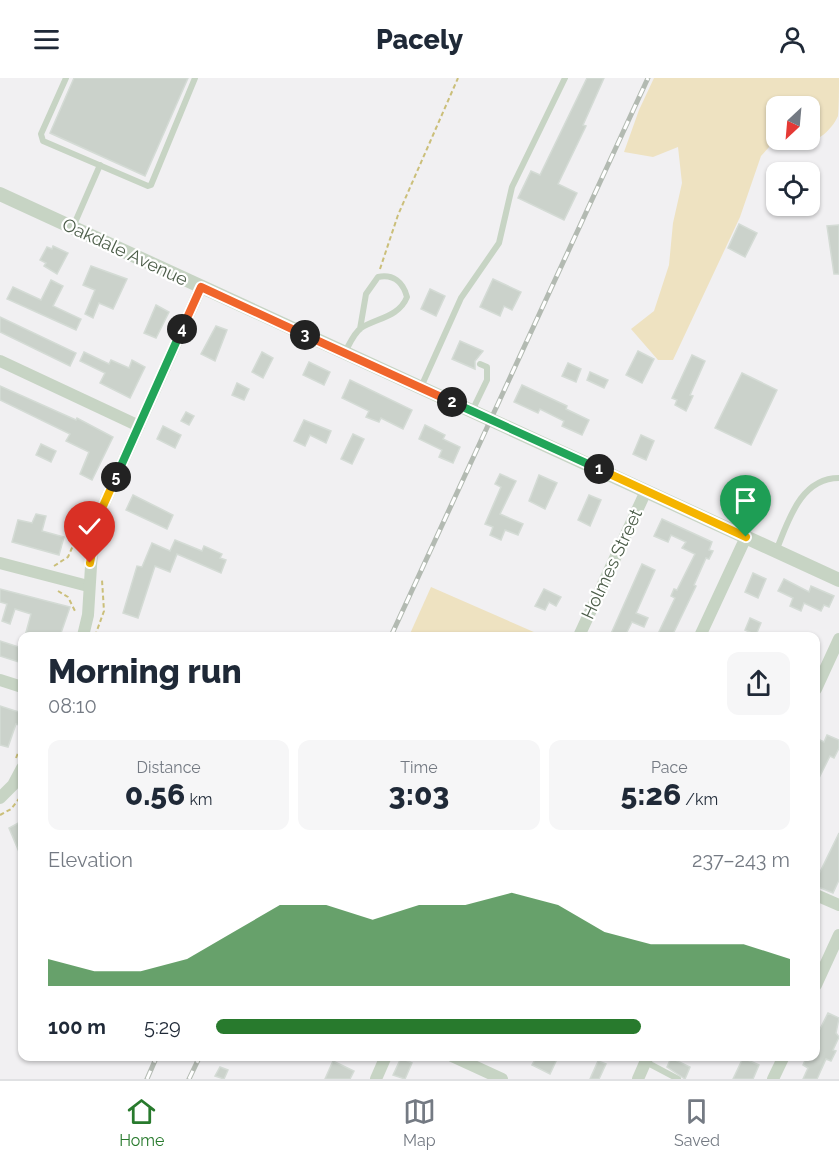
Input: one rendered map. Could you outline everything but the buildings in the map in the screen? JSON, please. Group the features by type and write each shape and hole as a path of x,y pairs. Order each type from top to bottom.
{"street":[{"name":"Oakdale Avenue","path":"0,194 839,580"},
{"path":"84,632 88,615 88,586 99,515 201,287"},
{"path":"0,361 139,426"},
{"name":"Holmes Street","path":"581,632 646,491"},
{"path":"702,632 746,537"},
{"path":"0,563 88,586"},
{"path":"820,680 839,639"},
{"path":"0,680 18,686"},
{"path":"0,798 13,785 18,776"},
{"path":"820,897 839,906"},
{"path":"820,977 839,935"},
{"path":"375,1079 384,1061"},
{"path":"463,1061 502,1079"},
{"path":"638,1079 646,1061"},
{"path":"773,1079 782,1061"}],"lane":[{"path":"66,78 41,134 43,141 148,186 152,185 195,78"},
{"path":"421,388 466,289 499,243 512,187 565,78"},
{"path":"73,228 100,165"},
{"path":"345,353 360,329 366,294 378,277 389,276 403,284 407,297 404,304 395,312 360,329"},
{"path":"472,411 488,374 487,368 480,364"},
{"path":"776,551 793,509 799,501 816,485 839,478"},
{"path":"650,1061 678,1079"}],"path":[{"path":"378,277 398,215 458,78"},
{"path":"51,566 68,557 92,502"},
{"path":"52,588 68,597 77,618"},
{"path":"0,815 12,809 18,801"}],"shaded area":[{"path":"654,78 839,78 838,116 828,131 820,137 820,96 766,96 766,150 761,156 740,217 673,360 658,360 631,329 654,311 669,265 673,223 682,183 678,147 653,157 624,152 639,110"},
{"path":"431,587 534,632 411,632"}],"railway":[{"path":"393,632 648,78"},
{"path":"147,1079 155,1061"},
{"path":"189,1079 198,1061"}],"route":[{"path":"90,563 99,515 201,287 746,537"}]}
